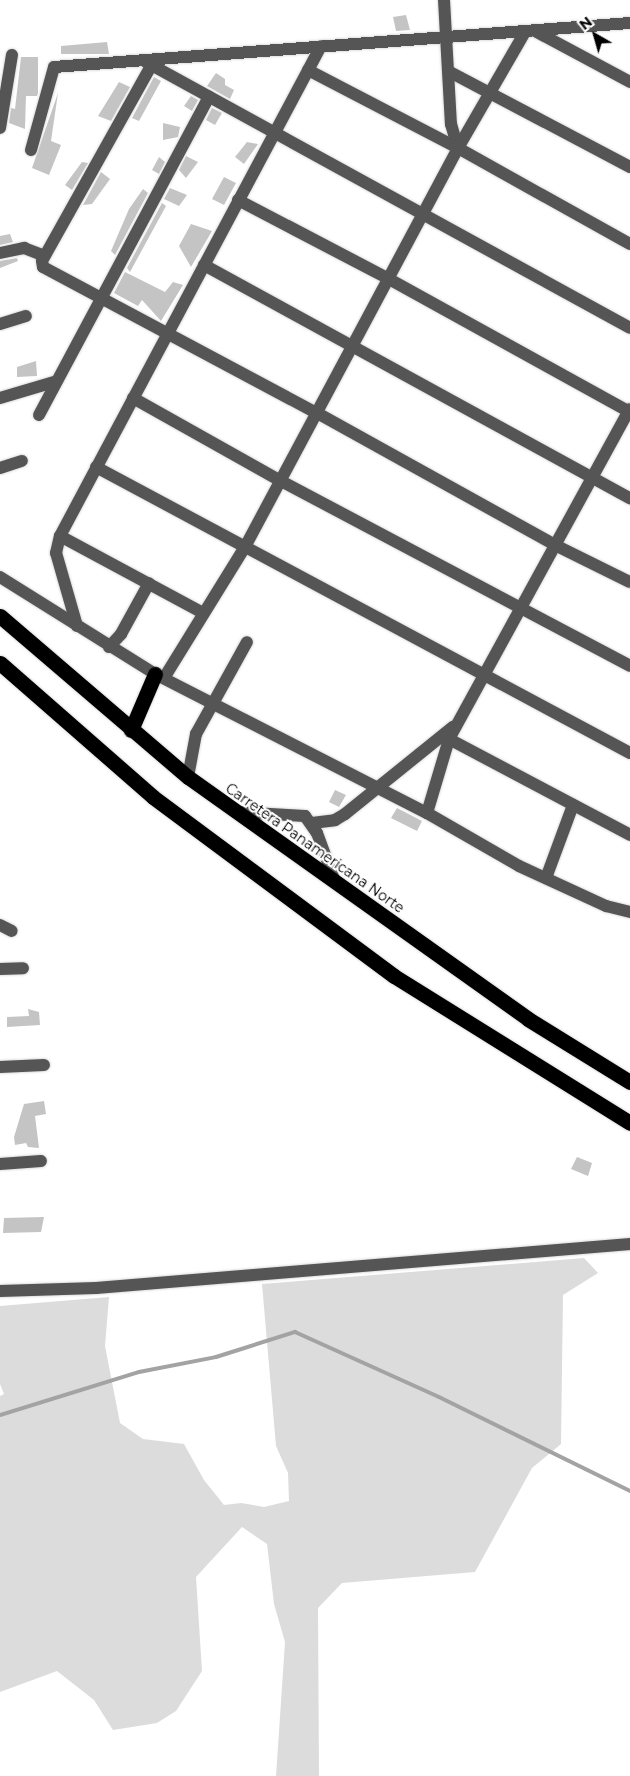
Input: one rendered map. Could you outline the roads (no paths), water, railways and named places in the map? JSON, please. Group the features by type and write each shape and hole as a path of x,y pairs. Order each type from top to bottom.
{"highway":[{"name":"Carretera Panamericana Norte","path":"0,616 188,777 528,1019 630,1082"},
{"path":"0,663 153,797 394,976 630,1123"},
{"path":"131,730 160,676"}],"street":[{"path":"444,0 451,124 458,148"},
{"path":"31,150 54,67 148,63 321,46 530,32 630,23"},
{"path":"530,32 630,82"},
{"path":"160,676 245,547 458,148 490,93 530,32"},
{"path":"77,626 56,553 60,536 321,46"},
{"path":"0,128 12,55"},
{"path":"148,63 209,98 425,213 630,328"},
{"path":"148,63 42,261 46,270 317,413 557,546 630,582"},
{"path":"308,70 458,148 630,244"},
{"path":"448,71 630,167"},
{"path":"39,415 209,98"},
{"path":"238,200 389,279 630,411 487,675 449,739 427,813"},
{"path":"0,253 24,248 45,256"},
{"path":"204,265 354,345 630,498"},
{"path":"0,324 26,316"},
{"path":"0,398 57,381"},
{"path":"133,398 281,481 630,666"},
{"path":"0,468 22,461"},
{"path":"96,467 630,753"},
{"path":"60,536 203,613"},
{"path":"0,577 109,647 160,676 427,813 546,878 606,906 630,912"},
{"path":"109,647 121,634 149,583"},
{"path":"188,777 196,734 211,703 247,642"},
{"path":"237,812 294,813 312,823 335,820 459,723"},
{"path":"449,739 630,835"},
{"path":"546,878 573,805"},
{"path":"312,823 335,882"},
{"path":"0,925 12,931"},
{"path":"0,969 23,968"},
{"path":"0,1067 44,1064"},
{"path":"0,1164 41,1161"},
{"path":"0,1291 96,1288 630,1244"}],"waterway":[{"path":"0,1415 139,1372 216,1357 295,1332 439,1397 630,1491"}]}
